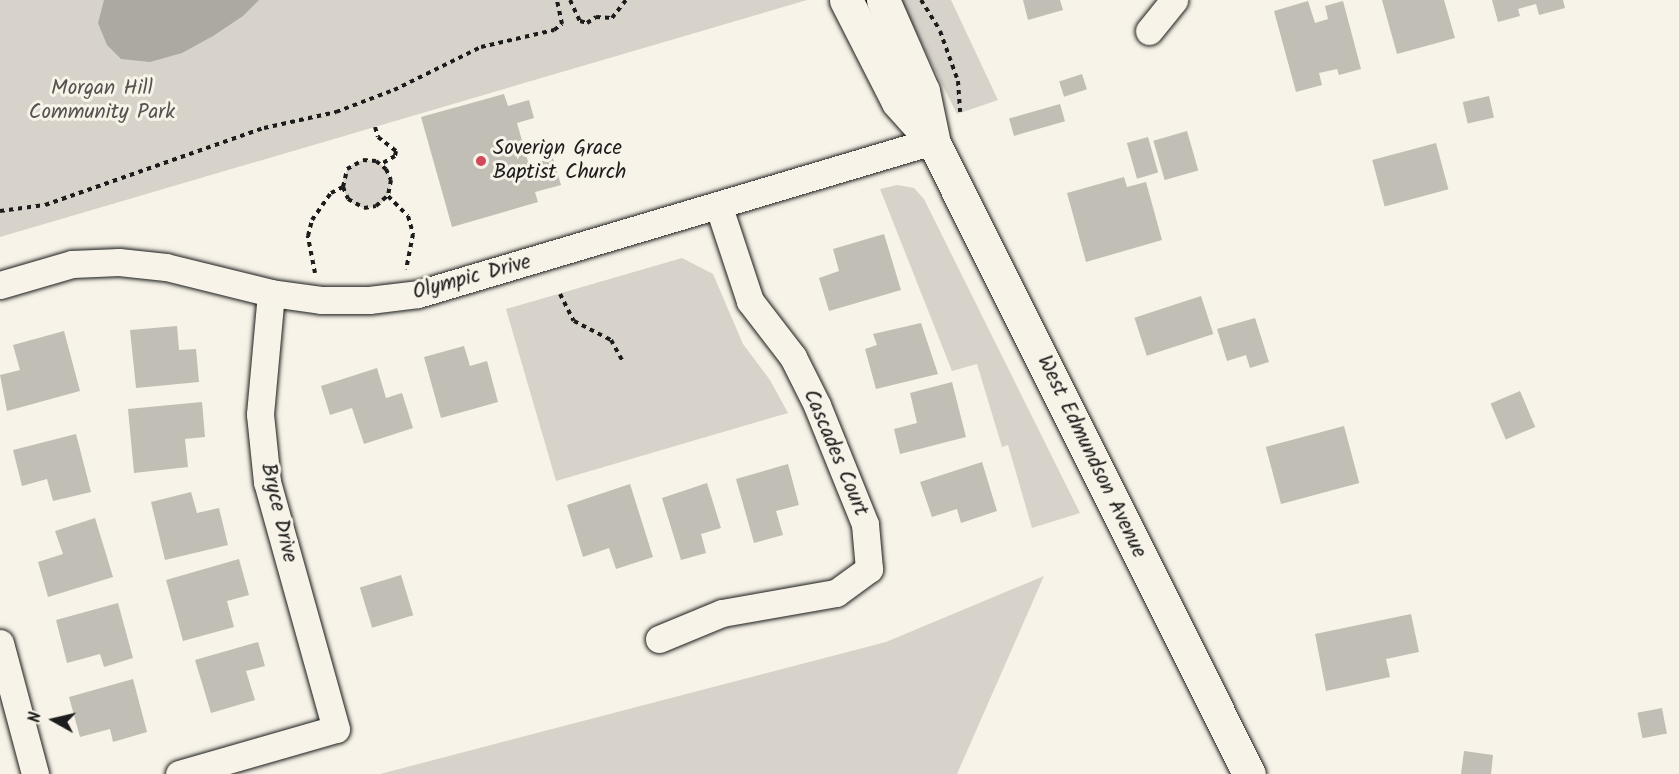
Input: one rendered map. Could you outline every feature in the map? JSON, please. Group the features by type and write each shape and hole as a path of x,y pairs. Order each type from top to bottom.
{"street":[{"name":"West Edmundson Avenue","path":"846,0 898,102 933,141"},
{"name":"West Edmundson Avenue","path":"883,0 923,91 933,141 1249,774"},
{"path":"1149,31 1174,0"},
{"name":"Olympic Drive","path":"0,285 72,264 119,262 166,267 271,293 321,300 400,296 461,282 719,207 933,141"},
{"name":"Cascades Court","path":"659,639 722,613 836,593 869,569 865,524 817,405 793,357 750,301 719,207"},
{"name":"Bryce Drive","path":"179,774 336,729 267,482 260,414 271,293"},
{"path":"0,643 35,774"}],"path":[{"path":"0,211 45,205 264,128 336,112 394,90 481,47 554,30 562,24 557,0"},
{"path":"570,0 580,21 587,23 596,17 612,18 626,0"},
{"path":"921,0 940,32 958,81 960,112"},
{"path":"375,127 378,137 396,151 395,156 381,164"},
{"path":"370,159 381,164 391,180 388,196 376,206 364,208 348,199 343,187 344,174 352,164 370,159"},
{"path":"321,300 309,245 309,228 323,202 343,187"},
{"path":"388,196 404,209 412,226 400,296"},
{"path":"560,294 574,321 612,340 622,360"}],"green space":[{"name":"Morgan Hill Community Park","path":"0,0 807,0 0,237"},
{"path":"900,0 951,0 998,100 957,114"},
{"path":"362,160 372,160 384,167 391,179 391,189 384,201 372,208 362,208 347,197 343,189 343,179 354,164"},
{"path":"897,185 914,188 924,199 1080,513 1032,528 1008,445 1002,447 977,364 952,371 880,189"},
{"path":"682,258 713,274 743,344 770,380 788,413 556,481 506,309"},
{"path":"1044,576 957,774 380,774 886,642"}],"shaded area":[{"path":"104,0 259,0 243,16 213,36 182,53 150,62 121,59 107,45 98,23"}],"building":[{"path":"1023,0 1060,0 1063,10 1028,20"},
{"path":"1382,0 1444,0 1455,38 1397,54"},
{"path":"1492,0 1563,0 1565,8 1539,15 1536,4 1518,9 1520,16 1498,22"},
{"path":"1308,1 1315,23 1328,19 1325,6 1343,1 1361,69 1339,75 1337,69 1319,73 1322,85 1296,92 1274,11"},
{"path":"1082,74 1087,89 1064,97 1059,81"},
{"name":"Soverign Grace Baptist Church","path":"504,94 508,106 529,100 534,118 517,123 529,165 553,158 561,185 535,192 538,202 452,227 421,117"},
{"path":"1489,96 1494,117 1468,124 1463,102"},
{"path":"1060,104 1065,121 1014,136 1009,119"},
{"path":"1187,131 1198,170 1165,180 1153,141"},
{"path":"1148,137 1158,173 1137,179 1127,143"},
{"path":"1436,143 1448,189 1385,206 1372,160"},
{"path":"1124,177 1127,187 1146,182 1162,240 1086,262 1067,193"},
{"path":"884,234 901,290 829,311 819,278 839,271 833,249"},
{"path":"1201,296 1213,334 1147,356 1134,318"},
{"path":"1255,318 1269,362 1250,368 1246,355 1227,361 1217,329"},
{"path":"921,323 938,374 876,389 865,349 877,345 873,334"},
{"path":"177,326 179,350 196,349 199,382 136,388 130,330"},
{"path":"64,331 80,391 7,411 0,375 20,370 13,345"},
{"path":"464,346 470,366 487,361 498,402 441,418 424,357"},
{"path":"377,368 386,398 402,393 413,428 364,444 352,408 330,415 321,386"},
{"path":"952,382 966,437 900,454 894,429 917,423 910,393"},
{"path":"1520,391 1535,427 1506,439 1491,404"},
{"path":"202,402 205,437 185,439 188,467 134,473 128,409"},
{"path":"1344,426 1359,483 1281,504 1266,447"},
{"path":"76,434 91,492 53,501 47,479 22,486 13,450"},
{"path":"982,462 997,511 961,523 957,509 932,517 920,482"},
{"path":"788,464 799,505 776,511 783,535 754,543 736,479"},
{"path":"707,483 721,528 701,534 706,553 681,560 662,498"},
{"path":"630,484 653,557 616,569 609,548 583,557 567,505"},
{"path":"191,492 197,513 219,508 228,545 165,560 151,502"},
{"path":"95,518 113,577 48,597 38,562 63,554 55,531"},
{"path":"239,559 249,595 227,601 234,627 183,641 166,580"},
{"path":"401,575 413,615 372,628 360,588"},
{"path":"118,603 133,658 104,667 100,654 67,663 56,620"},
{"path":"1411,614 1419,652 1386,659 1390,677 1326,691 1315,634"},
{"path":"258,642 265,666 246,671 255,700 211,713 195,660"},
{"path":"133,679 147,732 113,742 110,729 80,737 69,697"},
{"path":"1662,708 1667,734 1642,738 1637,713"},
{"path":"1464,751 1493,755 1491,774 1461,774"}],"place":[{"name":"Soverign Grace Baptist Church","path":"481,161"}]}
